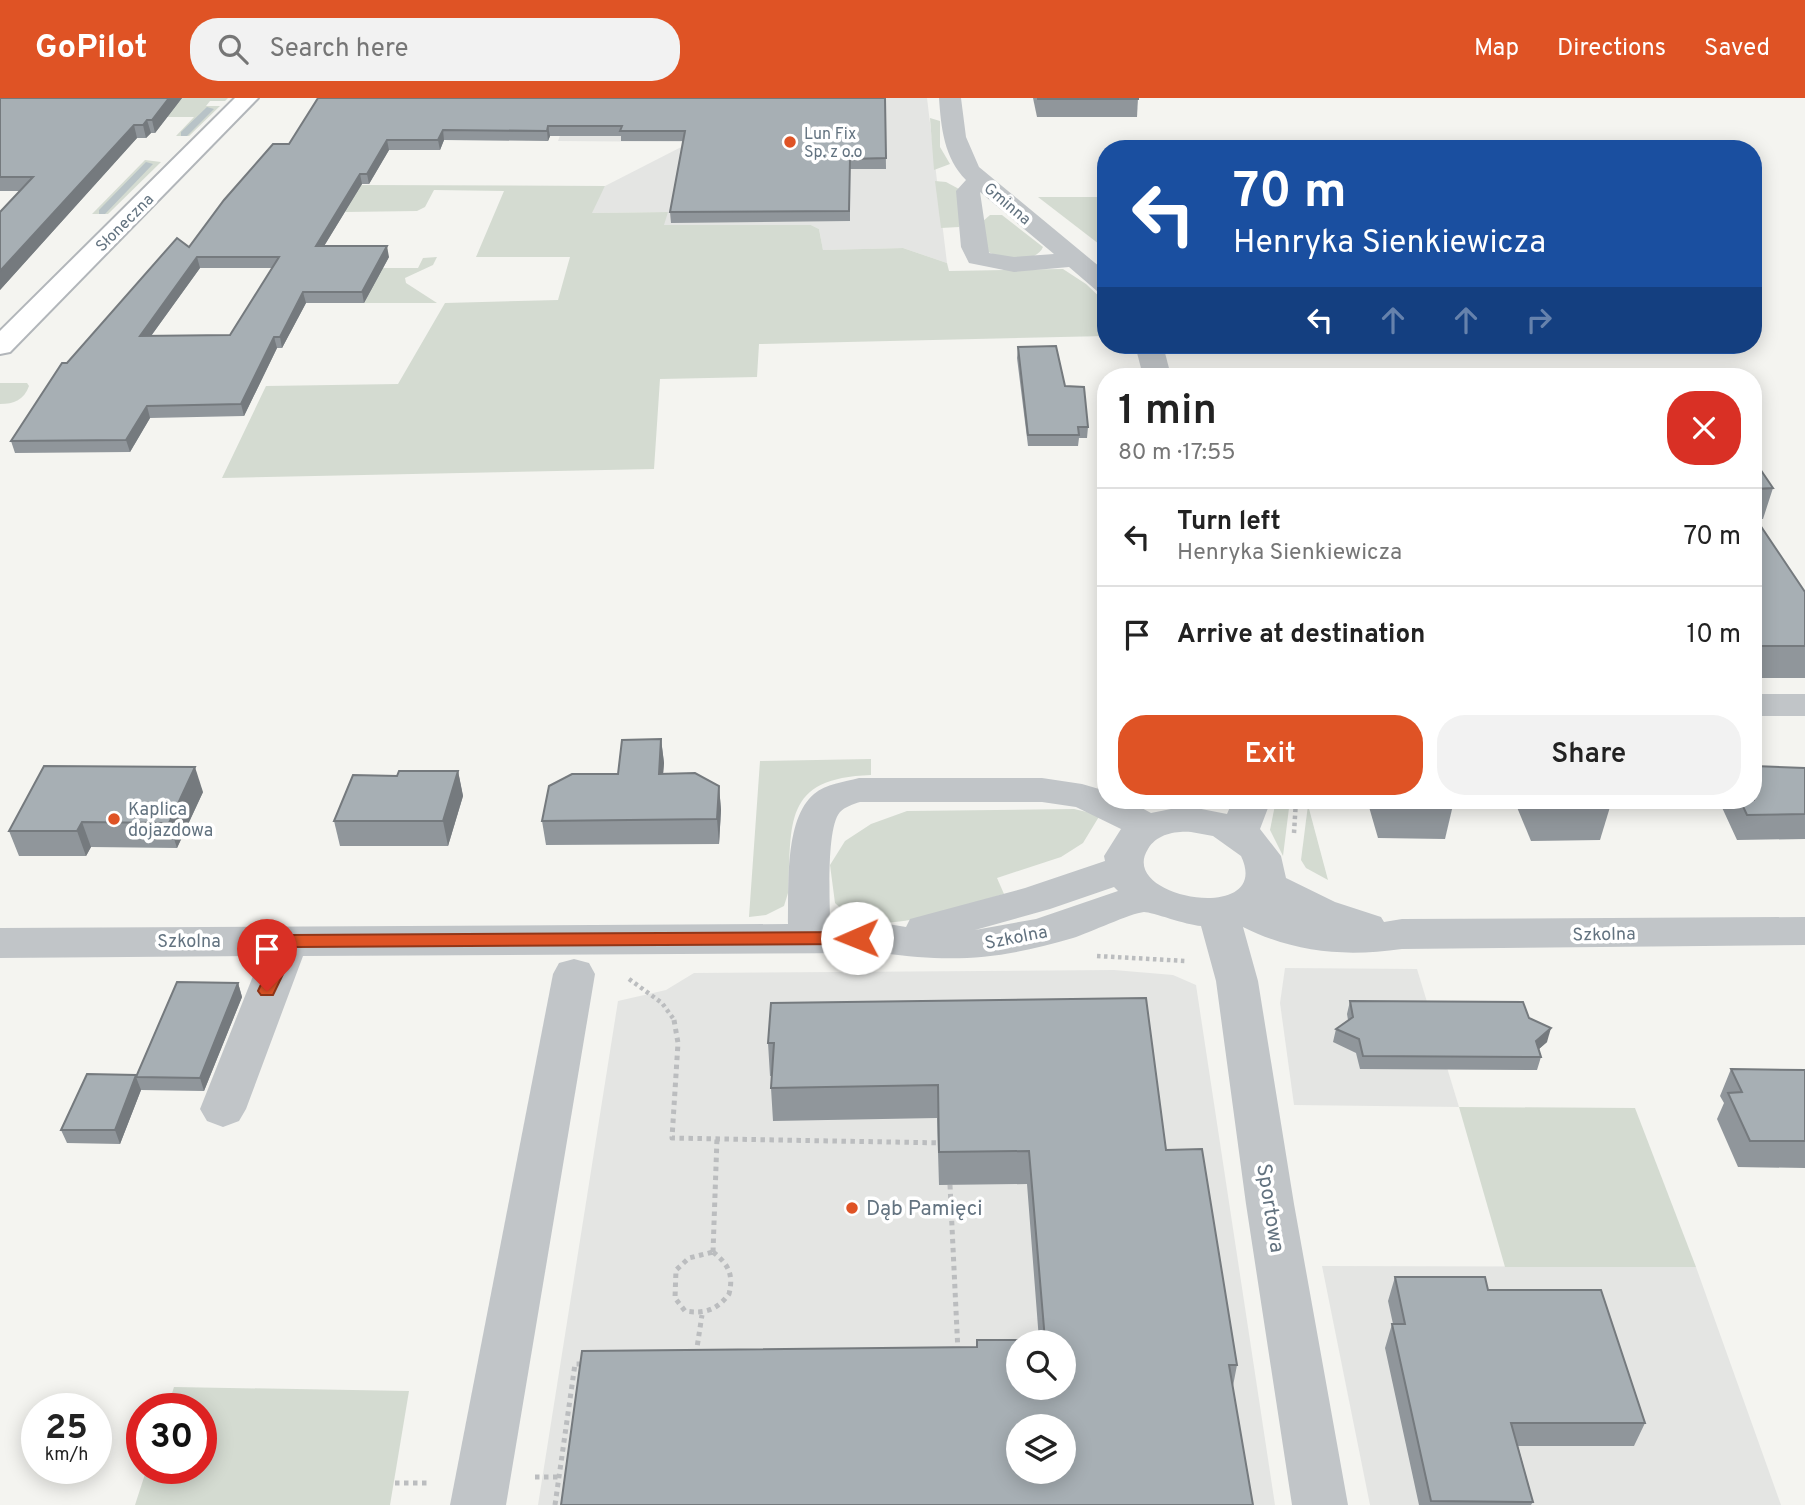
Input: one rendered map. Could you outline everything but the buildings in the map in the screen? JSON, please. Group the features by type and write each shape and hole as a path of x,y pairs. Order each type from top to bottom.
{"main road":[{"name":"Słoneczna","path":"0,346 247,98"}],"street":[{"name":"Gminna","path":"950,98 955,147 961,159 981,181 1097,277"},
{"path":"981,181 971,186 968,191 974,247 978,258 1021,264 1074,258"},
{"path":"970,214 1011,206"},
{"path":"1762,705 1805,705"},
{"path":"809,939 813,832 822,809 838,796 859,790 1042,790 1082,796 1097,801"},
{"path":"1114,809 1148,828"},
{"path":"1240,901 1195,914 1171,909 1136,882 1124,860 1129,845 1148,828 1204,810 1220,825 1245,816"},
{"name":"Sportowa","path":"1245,816 1251,842 1264,860 1266,868 1240,901 1237,981 1270,1204 1321,1505"},
{"name":"Szkolna","path":"0,943 882,938 934,946 971,946 1057,929 1136,882"},
{"name":"Szkolna","path":"1240,901 1271,925 1305,936 1346,942 1402,934 1805,932"},
{"path":"223,1109 276,967 290,941"},
{"path":"478,1505 574,974"}],"path":[{"path":"653,995 667,1008 678,1025 672,1138 949,1143 949,1150"},
{"path":"713,1252 717,1138"},
{"path":"944,1356 958,1356 950,1185"},
{"path":"713,1252 726,1258 730,1268 731,1287 720,1307 702,1315 685,1311 679,1306 673,1280 681,1262 700,1253 713,1252"},
{"path":"695,1365 702,1315"},
{"path":"555,1505 575,1364 588,1364"},
{"path":"543,1477 572,1477"}],"shaded area":[{"path":"0,98 228,98 225,101 210,101 206,106 220,106 189,136 176,136 194,117 0,117"},
{"path":"595,98 927,98 947,263 903,248 823,250 819,229 811,225 663,225 667,212 591,213 605,186 691,142 558,141 571,105"},
{"path":"930,118 940,121 940,147 950,164 934,170"},
{"path":"145,160 161,162 108,214 92,214"},
{"path":"935,181 946,182 959,189 959,227 941,228"},
{"path":"361,185 605,186 592,213 668,212 664,225 811,225 819,229 823,250 903,248 947,263 949,271 1063,269 1097,294 1097,336 759,344 757,377 660,379 654,469 222,478 266,386 398,384 445,303 558,300 570,257 476,257 504,191 434,190 425,207 417,211 345,212"},
{"path":"1038,197 1097,197 1097,242"},
{"path":"990,215 1002,215 1043,247 1039,253 1025,259 1017,259 1001,257 987,251 982,222"},
{"path":"437,257 433,265 405,278 406,283 437,303 364,303 370,292 362,268 418,268 423,258"},
{"path":"0,383 27,383 29,386 18,400 0,404"},
{"path":"871,759 871,775 842,778 821,785 807,795 798,809 793,826 788,893 784,906 766,915 749,917 760,761"},
{"path":"1074,809 1100,815 1083,843 1061,857 997,878 1004,894 949,911 886,923 868,922 852,917 835,903 830,865 845,841 871,824 907,811"},
{"path":"1274,809 1289,809 1283,856 1270,830"},
{"path":"1309,809 1328,880 1306,868 1301,860"},
{"path":"1285,968 1417,969 1459,1107 1294,1105 1280,1003"},
{"path":"1114,970 1173,975 1196,985 1275,1505 538,1505 618,1001 666,990 694,973"},
{"path":"1459,1107 1635,1108 1696,1267 1505,1267"},
{"path":"1322,1266 1696,1267 1781,1505 1370,1505"},
{"path":"174,1387 409,1391 390,1505 135,1505 142,1484 217,1484 217,1393 172,1393"}],"waterway":[{"path":"184,134 210,109"},
{"path":"102,212 149,164"}],"place":[{"name":"Lun Fix Sp. z o.o","path":"790,142"},
{"name":"Kaplica dojazdowa","path":"114,819"},
{"name":"Dąb Pamięci","path":"852,1208"}],"route":[{"path":"267,991 290,941 857,938"}]}
